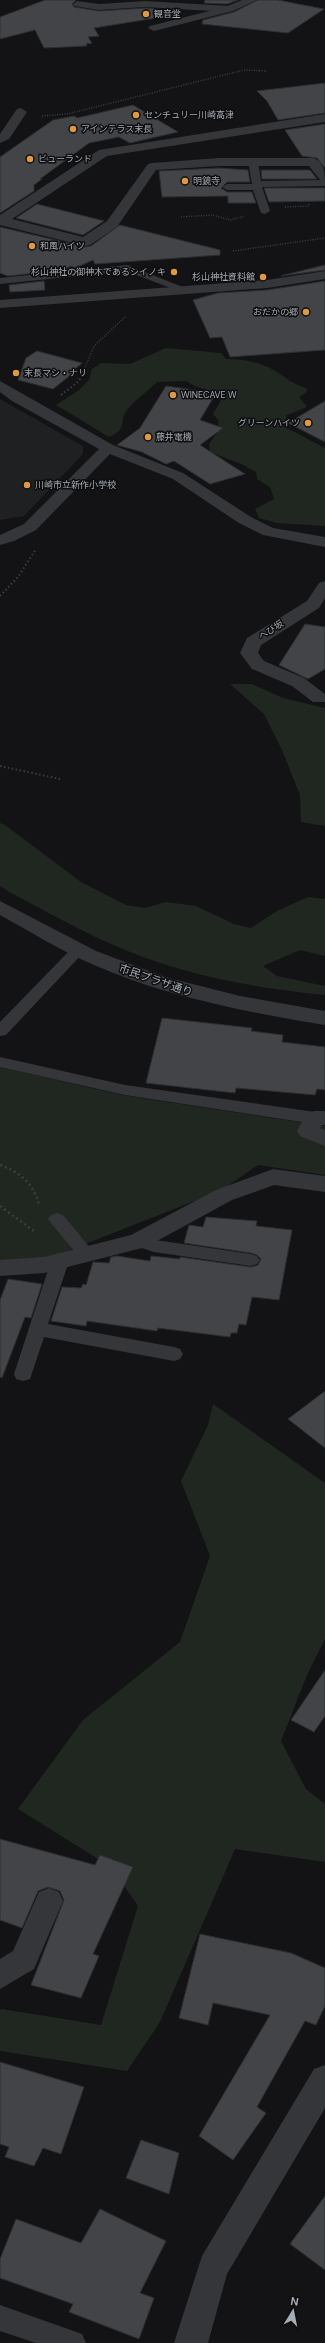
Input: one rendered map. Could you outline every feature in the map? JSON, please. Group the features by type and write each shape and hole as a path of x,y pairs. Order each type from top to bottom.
{"street":[{"path":"154,28 229,9 252,0"},
{"path":"0,139 5,136 21,112"},
{"path":"0,220 103,153 271,125 325,118"},
{"path":"0,220 85,242 112,224 152,167 254,161 313,162 325,178"},
{"path":"1,304 148,295 267,284 325,275"},
{"path":"0,385 18,398 108,448 178,476 222,502 245,520 269,532 325,542"},
{"path":"0,540 8,538 30,527 108,448"},
{"name":"へび坂","path":"322,698 298,682 258,665 249,653 253,642 313,604 325,586"},
{"name":"市民プラザ通り","path":"0,907 78,950 161,983 218,1000 325,1018"},
{"path":"320,1118 308,1131 325,1139"},
{"path":"0,1268 44,1265 138,1241 224,1195 273,1177 325,1184"},
{"path":"0,1975 24,1960 50,1901"},
{"path":"191,2343 213,2267 325,2079"}],"lane":[{"path":"77,4 99,7 145,4 229,9"},
{"path":"254,161 257,185 265,211"},
{"path":"216,194 228,193 226,185 325,183"},
{"path":"0,281 126,268 188,291"},
{"path":"298,682 259,665 250,654 255,642 264,633 312,606 325,593"},
{"path":"0,1031 78,950"},
{"path":"0,1062 125,1090 320,1118"},
{"path":"57,1219 86,1254"},
{"path":"138,1241 154,1246 251,1260"},
{"path":"23,1374 60,1261"},
{"path":"38,1329 174,1354"},
{"path":"0,2318 73,2343"}],"path":[{"path":"21,112 43,116 67,114 244,70 267,71"},
{"path":"233,251 325,238"},
{"path":"42,410 79,381 94,346 148,295"},
{"path":"0,766 60,779"},
{"path":"0,1164 11,1168 33,1187 39,1204 37,1210"},
{"path":"29,1227 32,1221"}],"shaded area":[{"path":"166,348 221,353 226,359 246,360 259,363 294,383 306,388 307,392 299,397 307,407 287,415 283,426 325,448 325,526 277,523 259,518 255,509 274,499 270,487 257,479 256,472 241,464 210,452 209,444 219,430 218,420 213,414 224,395 197,387 186,381 157,382 127,409 123,417 121,429 109,437 56,405 79,390 89,380 92,369 101,363 130,364"},
{"name":"川崎市立新作小学校","path":"0,399 83,446 83,454 24,516 0,520"},
{"path":"230,684 252,684 283,698 325,708 325,826 301,822 300,795 282,750 264,714"},
{"path":"0,823 5,825 81,882 126,905 145,908 166,902 196,906 234,924 251,928 277,911 308,897 325,899 325,956 300,950 263,966 277,976 325,986 325,995 243,984 162,964 136,955 73,926 0,886"},
{"path":"0,1067 122,1095 325,1126 325,1175 258,1165 220,1191 42,1261 0,1264"},
{"path":"213,1404 325,1483 325,1639 307,1675 281,1741 306,1789 325,1804 325,1862 235,1849 160,2022 127,2071 0,2051 0,2010 2,2009 101,2025 138,1906 111,1867 18,1809 83,1720 180,1642 210,1556 181,1481 208,1425"}],"building":[{"path":"45,0 76,0 72,4 74,7 99,11 145,8 181,11 181,14 94,28 99,36 88,37 92,43 86,44 87,46 44,48 35,30 0,39 0,17"},
{"path":"205,0 238,0 227,4 204,3"},
{"path":"258,0 278,0 324,9 288,33 202,24 203,20 234,12"},
{"path":"325,83 325,113 278,120 267,101 257,91"},
{"path":"133,105 178,132 130,143 119,137 89,143 40,179 42,179 34,185 34,191 0,213 0,157 53,120 74,116 77,118"},
{"path":"325,124 325,168 317,158 302,156 285,130"},
{"name":"明鏡寺","path":"219,168 248,170 250,182 227,182 221,188 227,192 252,192 256,203 228,203 228,196 162,197 159,171"},
{"path":"261,170 310,170 317,179 262,179"},
{"path":"264,188 325,188 325,201 269,202"},
{"path":"37,204 104,221 83,235 16,218"},
{"path":"120,225 220,250 220,255 95,264 93,260 75,268 71,266 63,270 8,276 0,273 0,227 85,247 91,246"},
{"path":"325,265 325,270 281,276 284,275"},
{"path":"44,281 45,290 10,292 9,285"},
{"path":"325,281 325,350 230,357 222,337 210,338 193,300 218,293 267,290"},
{"path":"37,351 82,363 75,369 77,370 53,389 18,380 26,358"},
{"path":"166,386 216,393 200,420 223,428 200,445 245,474 210,484 174,461 166,464 142,452 117,445 140,428"},
{"name":"グリーンハイツ","path":"325,401 325,442 288,423"},
{"path":"305,624 325,627 325,669 308,679 279,665"},
{"path":"162,1018 252,1028 251,1031 283,1035 282,1042 325,1047 325,1090 317,1089 315,1095 236,1088 235,1093 146,1083"},
{"path":"206,1217 257,1221 256,1226 292,1230 279,1300 252,1297 246,1325 239,1324 237,1333 231,1333 230,1337 158,1328 157,1331 87,1321 86,1326 51,1321 62,1287 81,1288 83,1284 86,1285 93,1262 109,1263 111,1257 117,1256 150,1261 151,1256 180,1259 180,1257 251,1267 258,1265 261,1259 257,1255 251,1253 184,1243 189,1225 203,1227"},
{"path":"8,1279 42,1284 31,1318 25,1317 2,1378 0,1377 0,1300"},
{"path":"325,1391 325,1448 288,1419"},
{"path":"325,1670 325,1716 314,1732 291,1720"},
{"path":"0,1839 95,1865 100,1855 133,1867 93,1954 99,1956 81,1998 31,1985 64,1900 60,1891 48,1887 38,1891 22,1928 0,1920"},
{"path":"200,1934 291,1953 325,1968 325,2006 316,2025 305,2021 257,2107 266,2113 233,2160 199,2136 270,2015 213,2003 208,2025 179,2018"},
{"path":"0,2062 84,2087 61,2154 43,2148 34,2166 5,2157 9,2147 0,2144"},
{"path":"141,2140 179,2153 169,2194 126,2178"},
{"path":"325,2196 325,2270 290,2244"},
{"path":"100,2209 166,2241 140,2293 154,2298 139,2339 69,2312 73,2304 0,2278 0,2259 16,2219 81,2243"}],"place":[{"name":"観音堂","path":"146,14"},
{"name":"センチュリー川崎高津","path":"136,115"},
{"name":"アインテラス末長","path":"73,129"},
{"name":"ビューランド","path":"30,159"},
{"name":"明鏡寺","path":"185,181"},
{"name":"和風ハイツ","path":"32,246"},
{"name":"杉山神社の御神木であるシイノキ","path":"174,272"},
{"name":"杉山神社資料館","path":"263,277"},
{"name":"おだかの郷","path":"306,312"},
{"name":"末長マシ・ナリ","path":"16,373"},
{"name":"WINECAVE W","path":"173,395"},
{"name":"グリーンハイツ","path":"308,423"},
{"name":"藤井電機","path":"148,437"},
{"name":"川崎市立新作小学校","path":"27,485"}]}
